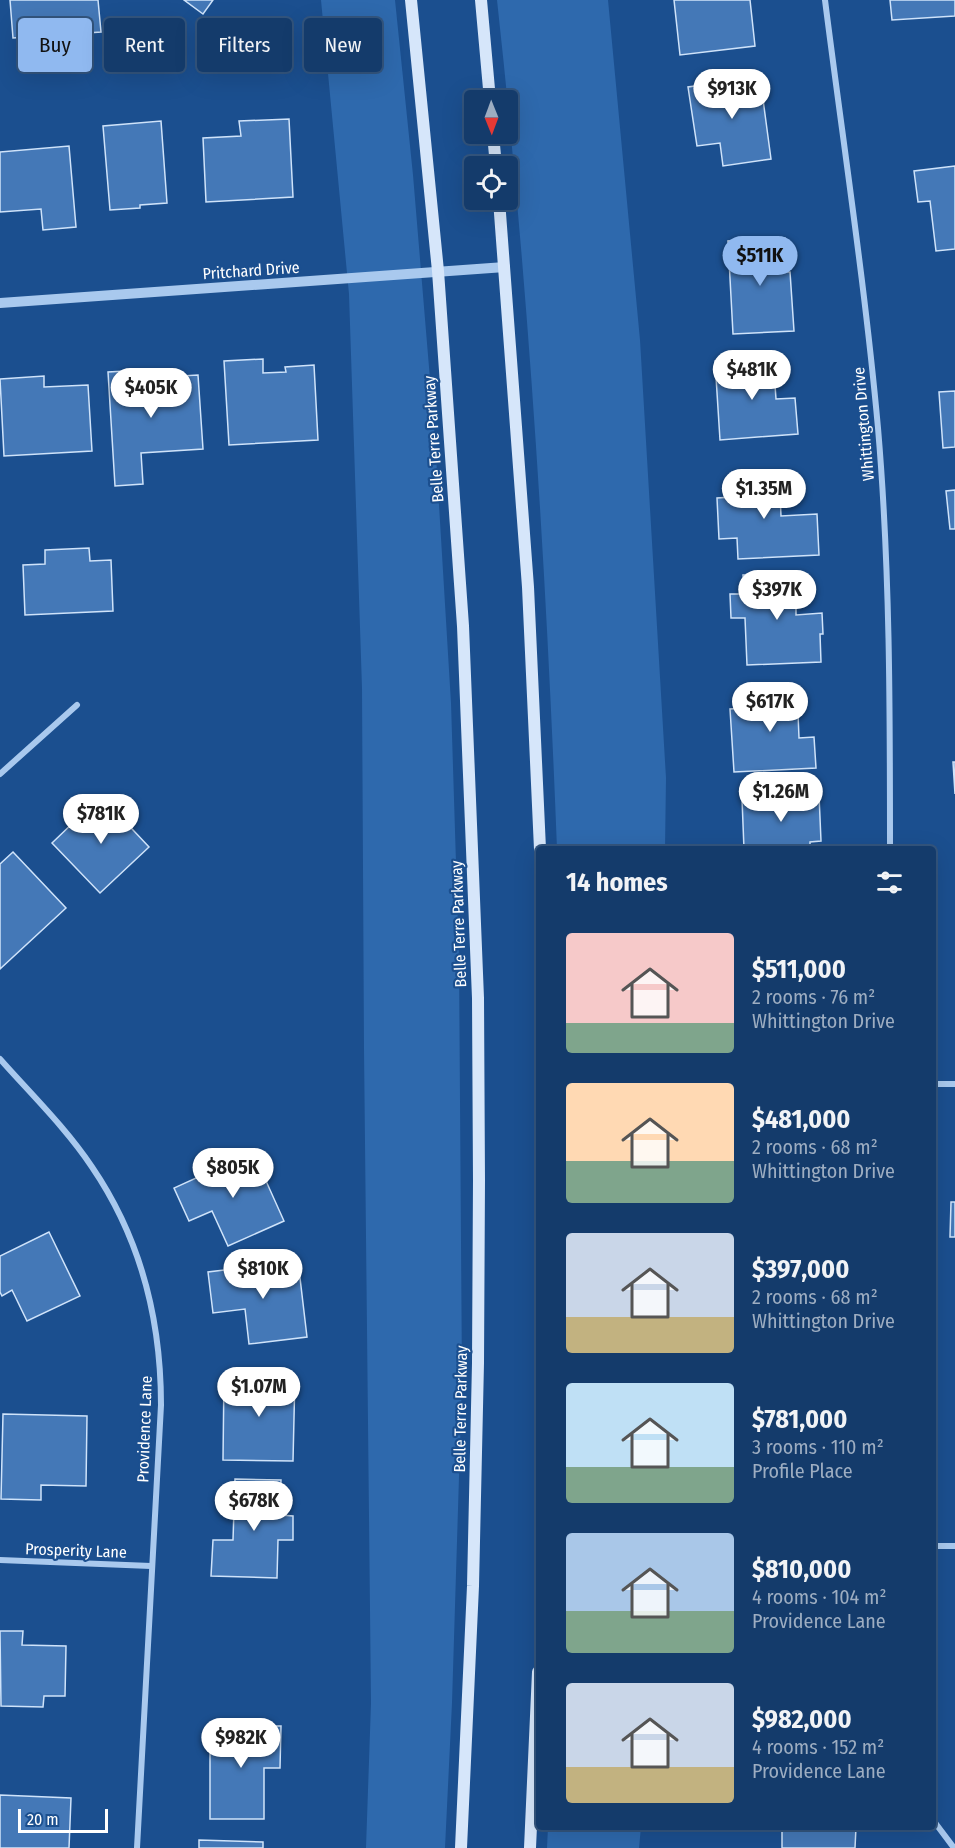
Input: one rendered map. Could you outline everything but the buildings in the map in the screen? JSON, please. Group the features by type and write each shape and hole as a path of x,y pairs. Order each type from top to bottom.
{"main road":[{"name":"Belle Terre Parkway","path":"411,0 438,271 463,627 478,998 478,1374 473,1586 461,1848"},
{"path":"481,0 489,90"},
{"path":"500,210 528,587 540,846"},
{"path":"530,1848 536,1716"}],"street":[{"name":"Whittington Drive","path":"825,0 868,334 878,438 890,638 890,846"},
{"name":"Pritchard Drive","path":"0,303 505,267"},
{"path":"0,774 76,705"},
{"name":"Providence Lane","path":"0,1059 67,1134 93,1168 125,1227 139,1259 155,1321 160,1353 160,1416 137,1848"},
{"path":"936,1084 955,1084"},
{"path":"936,1546 955,1546"},
{"name":"Prosperity Lane","path":"0,1560 151,1566"},
{"path":"936,1824 954,1848"}],"shaded area":[{"path":"321,0 395,0 413,175 435,439 451,703 459,959 462,1380 445,1848 366,1848 371,1703 362,688 349,294 328,72 382,72 382,18 323,18"},
{"path":"497,0 608,0 640,340 666,778 665,846 557,846 534,424 518,210 518,156 513,156 512,144 518,144 518,90 506,90"},
{"path":"548,1830 641,1830 639,1848 547,1848"}]}
